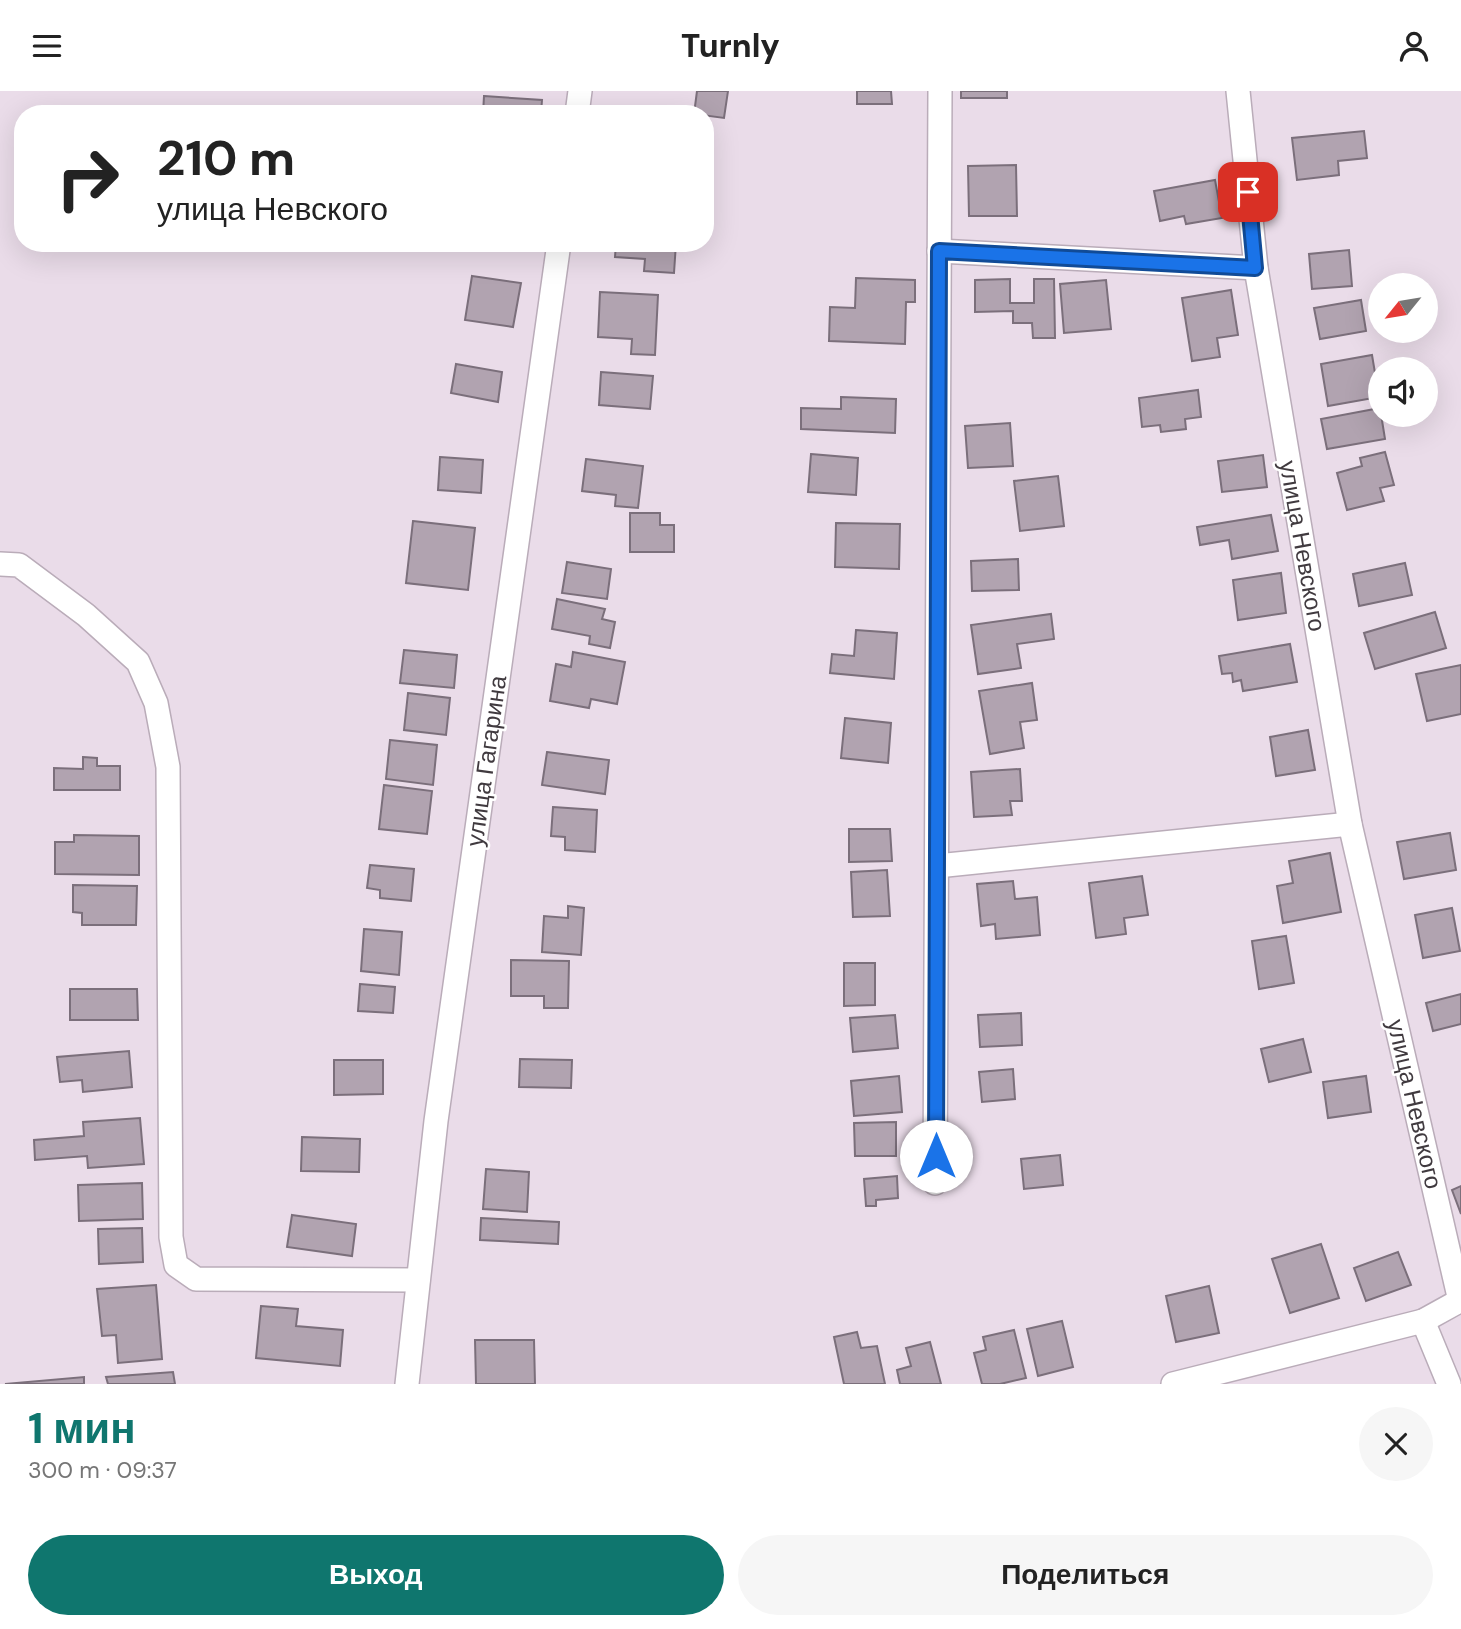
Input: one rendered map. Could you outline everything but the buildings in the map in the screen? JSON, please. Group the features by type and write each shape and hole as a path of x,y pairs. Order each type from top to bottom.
{"street":[{"path":"936,1183 940,91"},
{"name":"улица Невского","path":"1238,91 1255,268 1350,824 1461,1301"},
{"path":"939,251 1255,268"},
{"name":"улица Гагарина","path":"407,1384 436,1121 558,252"},
{"path":"0,564 19,565 95,623 138,662 156,702 168,767 171,1237 176,1265 195,1279 418,1280"},
{"path":"937,866 1350,824"},
{"path":"1173,1384 1423,1321 1461,1301"},
{"path":"1423,1321 1449,1384"}],"route":[{"path":"936,1156 939,251 1255,268 1248,192"}]}
